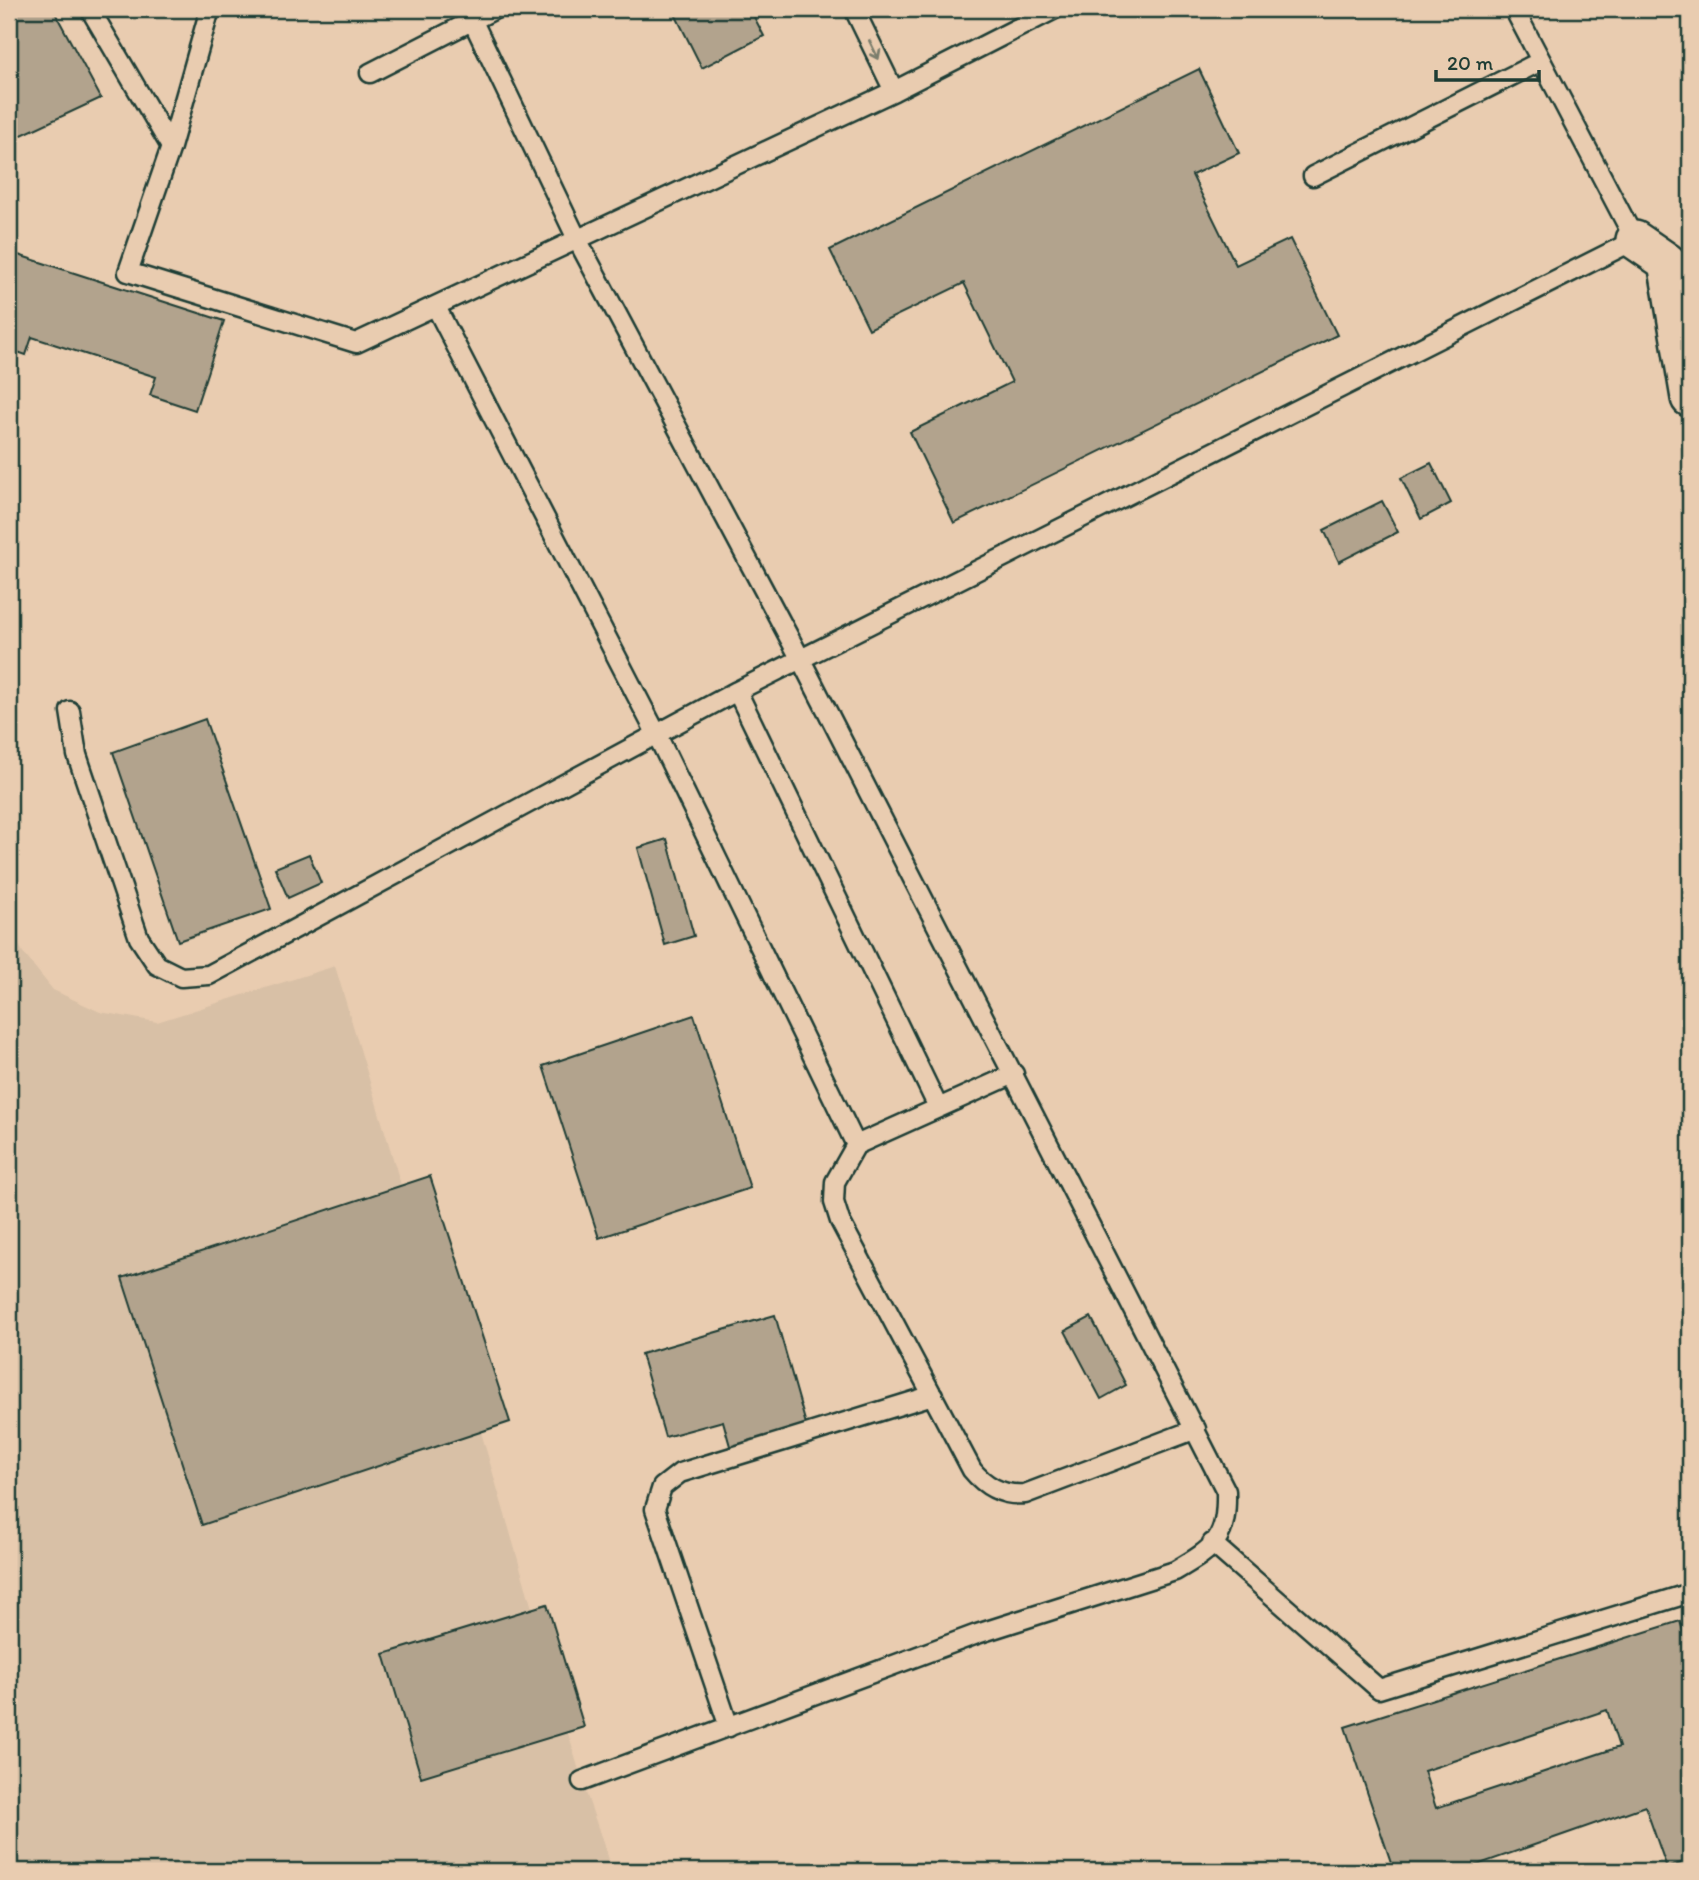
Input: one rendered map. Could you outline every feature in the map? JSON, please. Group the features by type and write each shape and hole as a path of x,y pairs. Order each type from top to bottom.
{"street":[{"path":"1635,240 1667,262 1690,398"}],"lane":[{"path":"90,9 171,147"},
{"path":"209,9 171,147 128,272 356,343 578,242 894,91 1033,14 1055,9"},
{"path":"370,73 470,15 495,9"},
{"path":"854,9 894,91"},
{"path":"70,711 77,755 139,938 157,965 181,977 209,975 800,658 1635,240 1514,9"},
{"path":"470,15 578,242 800,658 1226,1491 1227,1524 1205,1553 1175,1571 977,1634 582,1781"},
{"path":"1313,176 1541,61"},
{"path":"436,307 656,733 856,1145"},
{"path":"737,691 938,1107"},
{"path":"1014,1074 856,1145 835,1182 834,1202 840,1221 972,1470 982,1482 1010,1496 1025,1494 1196,1429"},
{"path":"729,1727 655,1509 662,1487 680,1473 933,1395"},
{"path":"1212,1543 1379,1689 1690,1593"}],"shaded area":[{"path":"9,928 24,954 53,990 100,1012 157,1022 335,966 401,1185 122,1279 202,1524 481,1432 582,1781 613,1871 9,1871"}],"building":[{"path":"9,9 53,9 101,98 9,141"},
{"path":"681,9 750,9 764,36 702,68 674,12"},
{"path":"1199,69 1239,153 1192,175 1236,265 1290,239 1337,335 954,523 910,432 1012,382 964,283 869,329 830,250"},
{"path":"9,252 224,321 195,410 150,395 156,377 32,337 26,355 9,349"},
{"path":"1431,463 1451,503 1421,519 1401,478"},
{"path":"1382,501 1398,532 1339,562 1324,530"},
{"path":"205,719 271,909 178,941 113,752"},
{"path":"667,839 694,936 665,945 638,848"},
{"path":"309,854 321,883 288,898 275,868"},
{"path":"694,1015 750,1188 599,1238 543,1066"},
{"path":"430,1176 510,1422 202,1525 122,1278"},
{"path":"775,1315 811,1442 735,1464 723,1421 665,1437 641,1354"},
{"path":"1091,1317 1126,1385 1101,1399 1065,1331"},
{"path":"547,1604 584,1727 421,1777 384,1654"},
{"path":"1680,1621 1690,1653 1690,1860 1667,1868 1645,1806 1460,1871 1394,1871 1345,1727","holes":["1607,1710 1619,1747 1436,1808 1424,1771"]}]}
